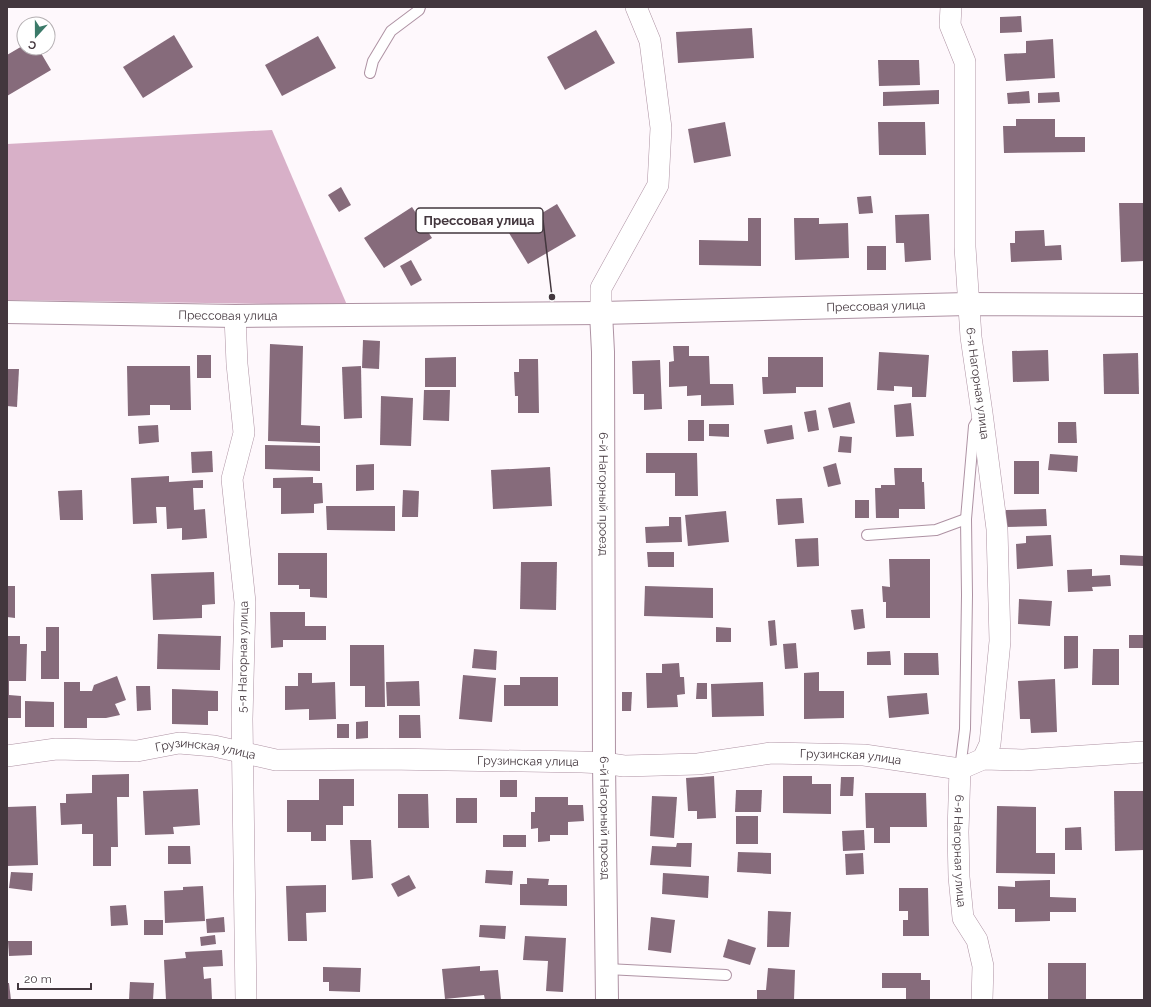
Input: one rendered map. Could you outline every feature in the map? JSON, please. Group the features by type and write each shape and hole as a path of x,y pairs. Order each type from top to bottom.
{"street":[{"name":"6-й Нагорный проезд","path":"607,1000 604,763 603,352 600,313 601,288 658,185 661,128 650,41 636,7"},
{"name":"6-я Нагорная улица","path":"951,7 950,25 965,62 965,247 968,304 971,337 997,529 1000,641 990,744 983,759"},
{"name":"Прессовая улица","path":"7,312 235,316 600,313 968,304 1144,305"},
{"name":"5-я Нагорная улица","path":"235,316 236,364 244,433 232,479 245,602 242,719 244,753 246,1000"},
{"name":"Грузинская улица","path":"7,756 56,748 137,752 179,743 214,746 276,760 386,759 604,763 624,766 698,764 778,753 864,755 960,769"},
{"path":"960,769 983,759 1023,760 1144,752"},
{"name":"6-я Нагорная улица","path":"960,769 958,832 959,877 962,911 963,918 977,940 984,966 982,1000"}],"lane":[{"path":"370,73 374,61 391,31 419,10 420,7"},
{"path":"960,769 964,729 967,595 966,519 974,426 982,413"},
{"path":"867,536 936,530 966,519"},
{"path":"607,969 726,975"}],"shaded area":[{"path":"272,130 347,305 7,300 7,144"}],"building":[{"path":"1021,16 1022,32 1000,33 1000,17"},
{"path":"752,28 754,58 678,63 676,32"},
{"path":"596,30 615,63 565,90 547,57"},
{"path":"174,35 193,67 143,98 123,67"},
{"path":"318,36 336,68 282,96 265,65"},
{"path":"1053,39 1055,78 1006,81 1004,54 1026,53 1026,41"},
{"path":"16,50 16,56 43,56 51,70 7,96 7,55"},
{"path":"878,60 919,60 920,85 879,86"},
{"path":"939,90 939,104 883,106 883,92"},
{"path":"1029,91 1030,103 1008,104 1007,93"},
{"path":"1059,92 1060,102 1038,103 1038,93"},
{"path":"1016,119 1055,119 1055,137 1085,137 1085,152 1004,153 1003,126 1016,126"},
{"path":"725,122 731,156 694,163 688,129"},
{"path":"878,122 925,122 926,155 879,155"},
{"path":"341,187 351,205 339,212 328,195"},
{"path":"871,196 873,213 859,214 857,197"},
{"path":"1119,203 1144,203 1144,261 1121,262"},
{"path":"557,204 576,236 528,264 509,233"},
{"path":"412,207 432,238 384,268 364,238"},
{"path":"929,214 931,260 905,262 904,243 896,243 895,215"},
{"path":"748,218 761,218 761,266 699,265 699,240 748,241"},
{"path":"794,218 819,218 819,224 848,223 849,258 795,260"},
{"path":"1044,230 1045,246 1061,245 1062,260 1011,262 1010,243 1015,243 1015,231"},
{"path":"867,246 886,246 886,270 867,270"},
{"path":"411,260 422,280 411,286 400,266"},
{"path":"363,340 380,341 379,369 362,368"},
{"path":"270,344 303,346 301,425 320,426 320,443 268,441"},
{"path":"673,346 689,346 689,356 709,356 710,384 733,384 734,405 701,406 701,395 687,396 687,386 669,387 669,362 674,361"},
{"path":"1048,350 1049,381 1013,382 1012,351"},
{"path":"879,352 929,355 926,397 912,397 912,387 894,386 894,391 877,390"},
{"path":"1138,353 1139,394 1104,394 1103,354"},
{"path":"197,355 211,355 211,378 197,378"},
{"path":"456,357 456,387 425,387 425,358"},
{"path":"768,357 823,357 823,387 796,387 796,393 763,394 762,377 768,377"},
{"path":"519,359 538,359 539,413 518,413 518,396 515,396 514,372 519,372"},
{"path":"660,360 662,409 644,410 644,394 633,394 632,361"},
{"path":"127,366 190,366 191,410 170,410 170,405 150,405 150,415 128,416"},
{"path":"361,366 362,418 344,419 342,367"},
{"path":"7,369 19,369 17,407 7,406"},
{"path":"424,390 450,390 449,421 423,420"},
{"path":"381,396 413,398 411,446 380,445"},
{"path":"850,402 855,423 833,428 828,408"},
{"path":"911,403 914,436 896,437 894,405"},
{"path":"816,410 819,430 808,432 804,412"},
{"path":"688,420 704,420 704,441 688,441"},
{"path":"1058,422 1076,422 1077,443 1058,443"},
{"path":"709,424 729,424 729,437 709,436"},
{"path":"158,425 159,442 139,444 138,426"},
{"path":"792,425 794,439 767,444 764,430"},
{"path":"840,436 852,437 851,453 838,452"},
{"path":"265,445 320,446 320,471 265,469"},
{"path":"212,451 213,472 192,473 191,452"},
{"path":"646,453 697,453 698,496 675,496 675,473 646,473"},
{"path":"1050,454 1078,456 1077,472 1048,470"},
{"path":"1014,461 1039,461 1039,494 1014,494"},
{"path":"836,463 841,484 828,487 823,467"},
{"path":"374,464 374,490 356,491 356,465"},
{"path":"550,467 552,506 493,509 491,470"},
{"path":"894,468 922,468 925,509 899,509 899,518 876,518 875,488 881,488 881,485 895,485"},
{"path":"169,476 169,482 203,480 203,488 193,488 194,510 205,509 207,538 182,540 182,528 167,529 166,507 156,507 157,523 133,524 131,478"},
{"path":"313,477 313,483 322,483 323,503 314,504 314,513 281,514 281,488 273,488 273,478"},
{"path":"82,490 83,520 60,520 58,491"},
{"path":"403,490 419,491 418,517 402,517"},
{"path":"802,498 804,523 778,525 776,499"},
{"path":"855,500 869,500 869,518 855,518"},
{"path":"326,506 395,506 395,531 327,530"},
{"path":"1046,509 1047,526 1006,527 1006,510"},
{"path":"726,511 729,542 688,546 685,515"},
{"path":"669,517 681,517 682,542 646,543 645,527 669,526"},
{"path":"1051,535 1053,566 1017,569 1016,544 1026,543 1026,536"},
{"path":"818,538 819,566 797,567 795,539"},
{"path":"647,552 674,552 674,567 648,567"},
{"path":"278,553 327,553 327,598 310,597 310,589 299,589 299,585 278,585"},
{"path":"1120,555 1144,556 1144,566 1120,565"},
{"path":"889,559 930,559 930,618 886,618 886,602 883,602 882,586 890,587"},
{"path":"521,562 557,562 556,610 520,609"},
{"path":"1092,569 1092,576 1110,575 1111,586 1092,587 1093,591 1068,592 1067,570"},
{"path":"214,572 215,604 202,605 202,618 153,620 151,574"},
{"path":"7,586 15,586 15,618 7,617"},
{"path":"645,586 713,588 713,618 644,616"},
{"path":"1019,599 1052,601 1050,626 1018,624"},
{"path":"863,609 865,628 854,630 851,610"},
{"path":"270,612 305,612 305,626 326,626 326,640 283,640 283,647 271,648"},
{"path":"775,620 777,645 770,646 768,621"},
{"path":"46,627 59,627 59,679 41,679 41,651 46,651"},
{"path":"716,627 731,628 731,642 716,642"},
{"path":"158,634 221,636 220,670 157,669"},
{"path":"1129,635 1144,635 1144,648 1129,648"},
{"path":"7,636 20,636 20,644 27,644 26,681 9,681 9,695 21,696 21,718 7,718"},
{"path":"1064,636 1078,636 1078,668 1064,669"},
{"path":"796,643 798,668 785,669 783,644"},
{"path":"350,645 384,645 385,707 365,707 365,686 350,686"},
{"path":"474,649 497,651 496,670 472,668"},
{"path":"1093,649 1119,649 1119,685 1092,685"},
{"path":"890,651 891,665 867,665 867,652"},
{"path":"904,653 938,653 939,675 904,675"},
{"path":"679,663 680,677 684,677 685,694 677,695 678,707 647,708 646,673 662,673 662,664"},
{"path":"819,672 819,691 844,691 844,718 804,719 804,673"},
{"path":"298,673 312,673 312,683 335,682 336,719 309,720 309,709 285,710 285,686 298,686"},
{"path":"463,675 496,678 492,722 459,719"},
{"path":"117,676 126,700 115,704 120,715 106,718 87,718 87,728 64,728 64,682 80,682 80,691 92,691 94,685"},
{"path":"520,677 558,677 558,706 504,706 504,685 520,685"},
{"path":"1055,679 1057,732 1031,733 1030,719 1020,719 1018,681"},
{"path":"419,681 420,706 387,706 386,682"},
{"path":"763,682 764,716 712,717 711,684"},
{"path":"697,683 707,683 707,699 696,699"},
{"path":"136,686 150,686 151,710 137,711"},
{"path":"172,689 218,691 218,711 208,711 208,725 172,724"},
{"path":"622,692 632,692 631,711 622,711"},
{"path":"927,693 929,714 889,718 887,696"},
{"path":"25,701 54,702 54,727 25,727"},
{"path":"399,715 420,715 421,738 399,738"},
{"path":"368,721 368,738 356,739 356,722"},
{"path":"337,724 349,724 349,738 337,738"},
{"path":"129,774 129,797 117,797 118,847 111,847 111,866 93,866 93,834 82,834 82,824 61,825 60,803 66,803 66,794 92,793 92,775"},
{"path":"714,776 716,818 697,819 697,811 688,811 686,778"},
{"path":"783,776 812,776 812,784 831,784 831,814 783,813"},
{"path":"841,777 854,777 853,796 840,796"},
{"path":"319,779 354,779 354,806 343,806 343,825 326,825 326,841 311,841 311,832 287,832 287,800 319,800"},
{"path":"500,780 517,780 517,797 500,797"},
{"path":"198,789 200,825 173,827 174,834 145,835 143,791"},
{"path":"736,790 762,790 761,812 735,812"},
{"path":"1114,791 1144,791 1144,850 1115,851"},
{"path":"865,793 926,793 927,827 890,827 890,843 874,843 874,828 866,828"},
{"path":"398,794 428,794 429,828 398,828"},
{"path":"652,796 677,797 674,838 650,836"},
{"path":"535,797 568,797 568,805 583,805 584,821 568,822 568,835 550,835 550,841 538,842 538,828 531,829 531,812 535,812"},
{"path":"456,798 477,798 477,823 456,823"},
{"path":"36,806 38,865 7,866 7,807"},
{"path":"997,806 1036,807 1036,853 1055,853 1055,874 996,873"},
{"path":"736,816 758,816 758,844 736,844"},
{"path":"1081,827 1082,850 1065,850 1065,828"},
{"path":"864,830 865,850 843,851 842,831"},
{"path":"503,835 526,835 526,847 503,847"},
{"path":"350,840 371,840 373,878 352,880"},
{"path":"677,843 692,843 691,867 650,865 652,846 676,847"},
{"path":"168,846 190,846 191,864 168,864"},
{"path":"738,852 771,853 771,874 737,872"},
{"path":"863,853 864,874 846,875 845,854"},
{"path":"486,870 513,871 512,885 485,883"},
{"path":"11,872 33,873 32,891 9,888"},
{"path":"663,873 709,876 708,898 662,894"},
{"path":"409,875 416,888 398,897 391,884"},
{"path":"527,878 549,879 548,885 567,885 567,906 520,905 520,884 527,884"},
{"path":"1050,880 1050,897 1076,898 1076,912 1050,912 1050,921 1015,922 1015,909 998,909 998,886 1015,887 1015,881"},
{"path":"326,885 326,912 306,913 307,941 288,941 286,886"},
{"path":"203,886 205,921 165,923 164,891 183,890 183,887"},
{"path":"899,888 928,888 929,936 903,936 903,920 908,920 908,911 899,911"},
{"path":"126,905 128,925 111,926 110,906"},
{"path":"768,911 791,912 789,947 767,947"},
{"path":"224,917 225,932 207,933 206,919"},
{"path":"651,917 675,920 671,953 648,950"},
{"path":"144,920 163,920 163,935 144,935"},
{"path":"480,925 506,926 505,939 479,937"},
{"path":"215,935 216,944 201,946 200,937"},
{"path":"525,936 566,938 563,992 546,991 548,961 523,960"},
{"path":"728,939 756,948 750,965 723,957"},
{"path":"8,941 32,941 32,955 9,956"},
{"path":"222,950 223,966 203,967 204,979 211,978 212,1000 166,1000 164,960 186,958 185,952"},
{"path":"1048,963 1086,963 1086,1000 1048,1000"},
{"path":"480,966 480,971 498,970 501,1000 485,1000 484,995 445,999 442,969"},
{"path":"323,967 361,968 360,992 329,991 329,982 323,982"},
{"path":"768,968 795,970 794,1000 757,1000 757,990 766,990"},
{"path":"882,973 921,973 921,980 930,980 930,1000 906,1000 906,988 882,988"},
{"path":"130,982 154,983 153,1000 129,1000"},
{"path":"7,983 9,983 11,1000 7,1000"}],"place":[{"name":"Прессовая улица","path":"552,297"}]}
